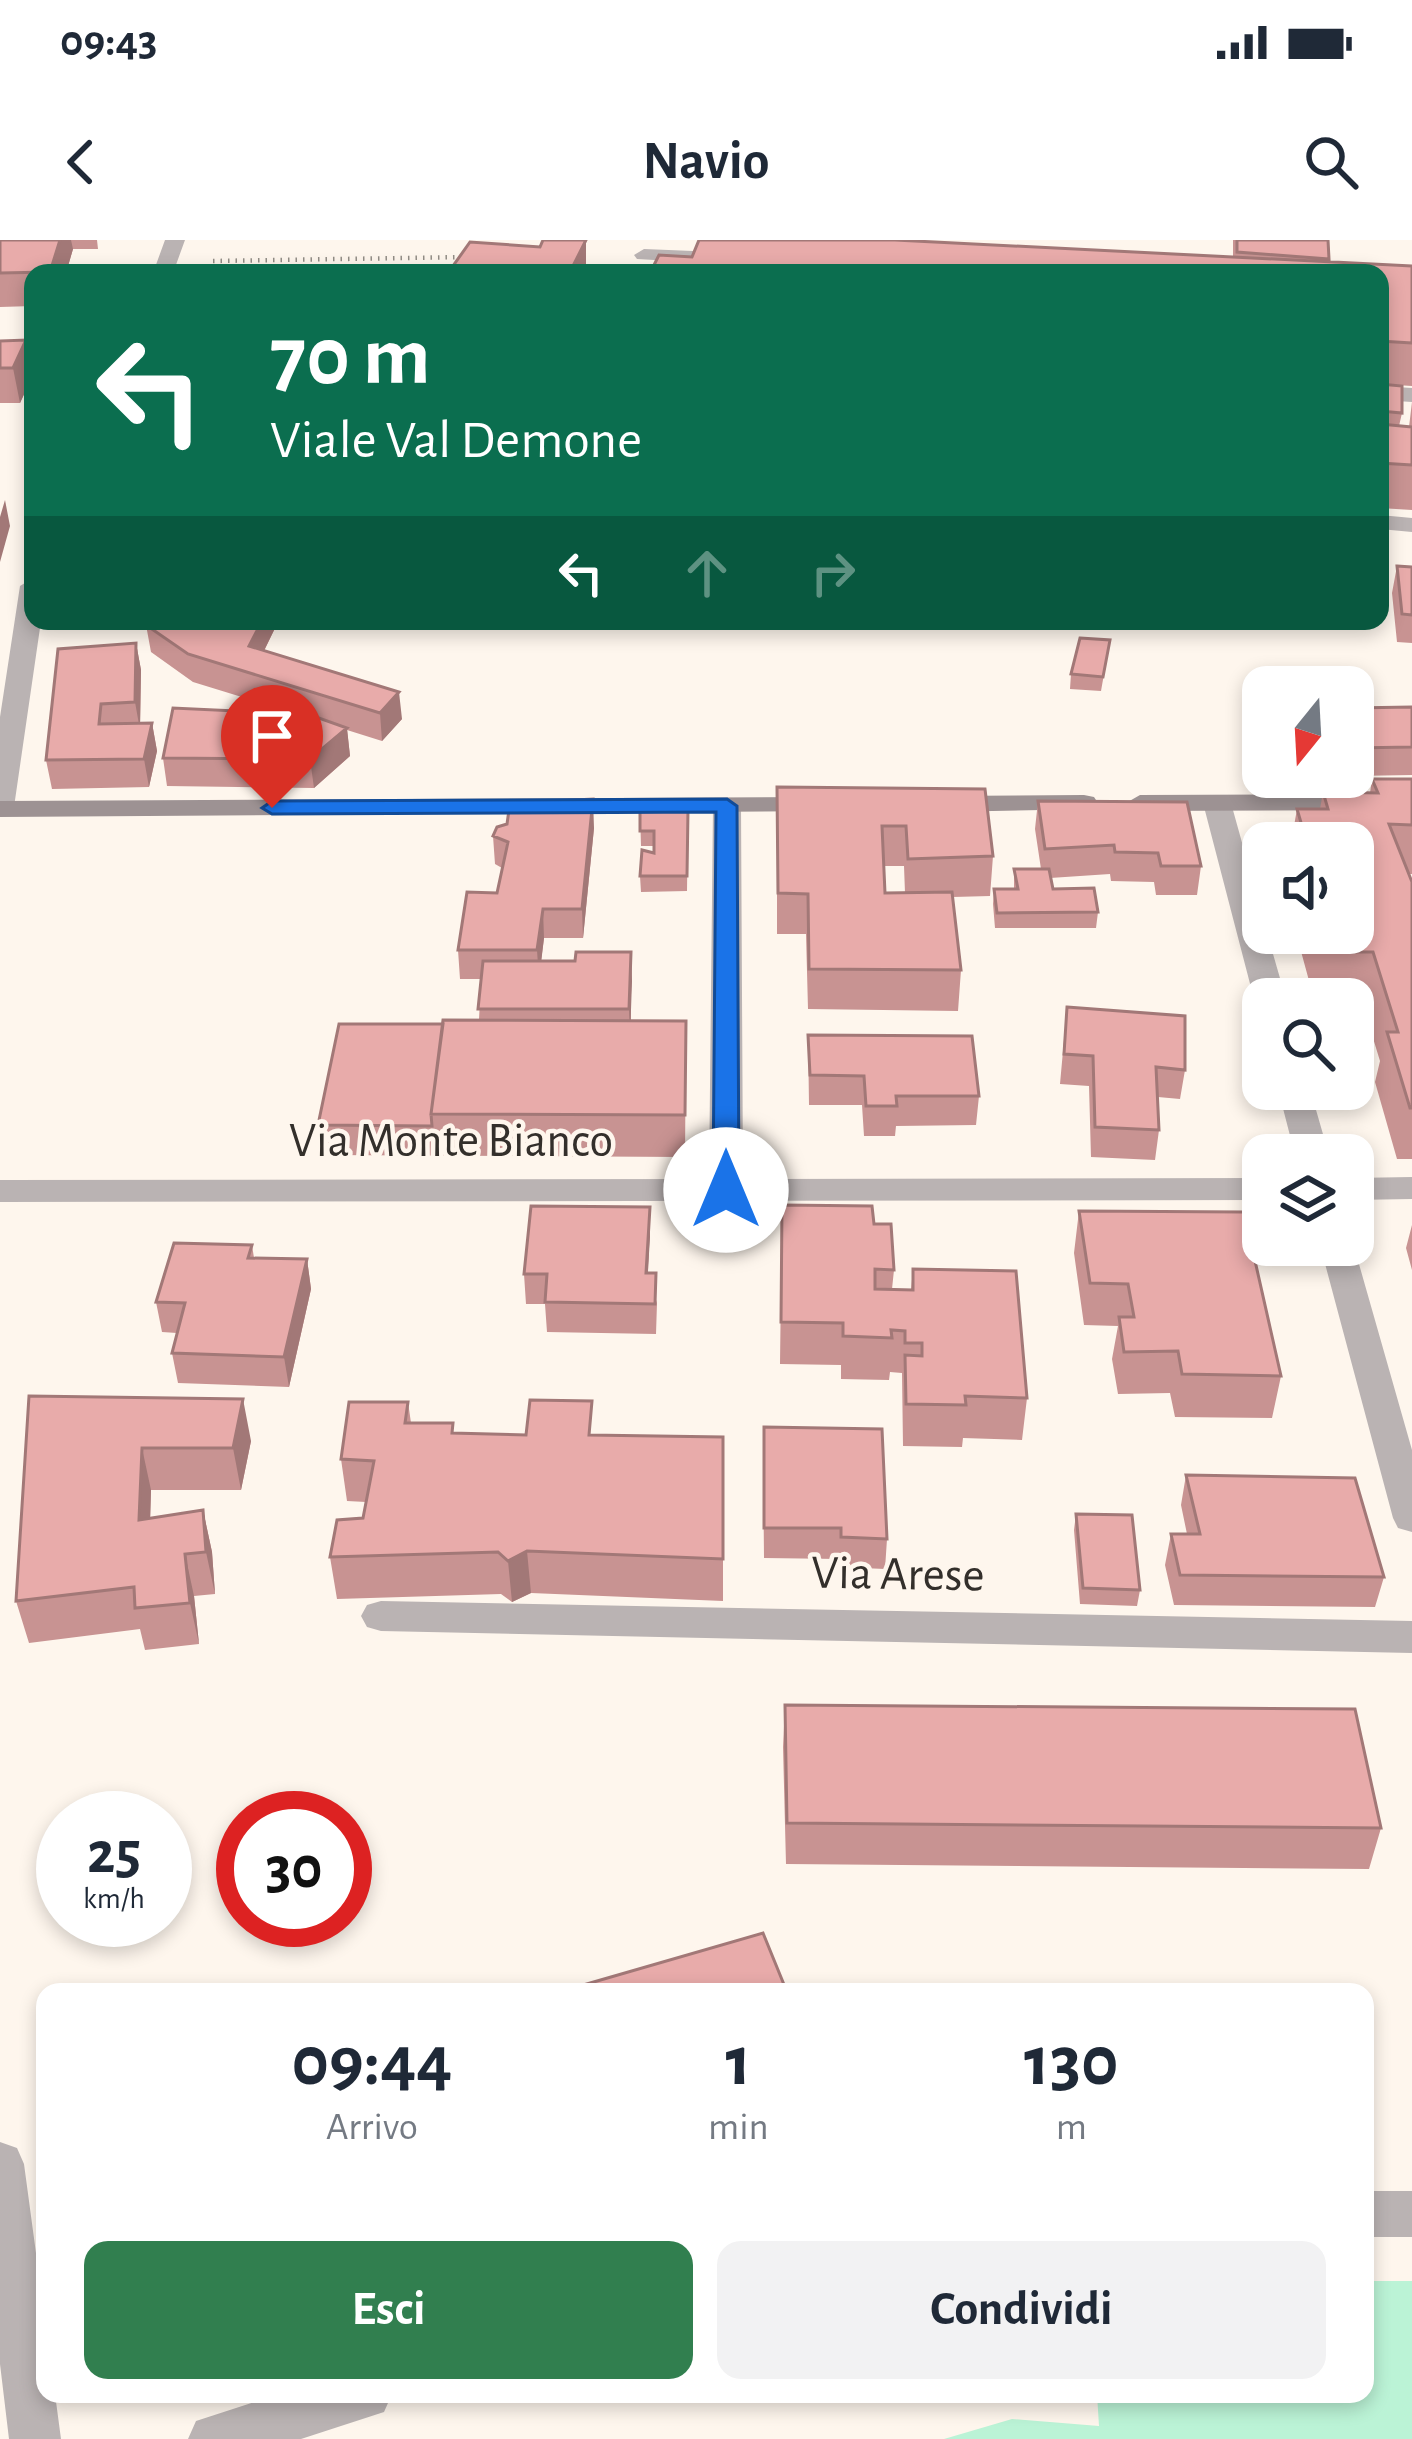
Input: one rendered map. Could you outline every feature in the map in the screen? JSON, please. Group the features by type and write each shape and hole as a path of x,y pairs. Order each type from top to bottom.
{"street":[{"path":"644,255 762,260"},
{"path":"26,630 0,808 867,805"},
{"path":"913,805 1412,802"},
{"path":"1217,803 1264,978"},
{"path":"726,1190 727,806"},
{"name":"Via Monte Bianco","path":"0,1191 1242,1189"},
{"path":"1374,1189 1412,1189"},
{"path":"1343,1266 1412,1518"},
{"name":"Via Arese","path":"381,1616 1412,1637"},
{"path":"0,2164 9,2302 35,2439"},
{"path":"1374,2214 1412,2214"},
{"path":"214,2439 335,2403"}],"path":[{"path":"169,258 478,257"}],"green space":[{"path":"1374,2281 1412,2281 1412,2439 944,2439 1012,2419 1099,2426 1098,2403 1374,2403"}],"building":[{"path":"0,240 60,240 52,264 24,264 24,273 0,273"},
{"path":"543,240 586,240 574,264 454,264 470,242 540,247"},
{"path":"699,240 895,240 1372,264 654,264 659,255 692,257"},
{"path":"1237,240 1328,240 1329,259 1237,252"},
{"path":"1389,265 1412,266 1412,343 1389,342"},
{"path":"24,340 13,368 0,368 0,341"},
{"path":"1389,385 1402,386 1402,413 1389,412"},
{"path":"1389,425 1412,427 1412,465 1389,464"},
{"path":"1397,566 1412,567 1412,615 1402,614"},
{"path":"153,630 257,630 249,646 399,692 380,713 188,654"},
{"path":"1080,638 1110,640 1103,677 1071,674"},
{"path":"136,643 135,702 101,704 99,724 152,723 144,759 46,760 58,649"},
{"path":"249,693 347,728 310,759 163,758 173,708 236,711"},
{"path":"1412,707 1412,747 1374,748 1374,708"},
{"path":"1374,779 1412,779 1412,825 1389,824 1412,882 1412,1108 1387,1032 1398,1032 1374,954 1374,822 1301,822 1297,809 1328,809 1325,798 1374,798 1378,793"},
{"path":"777,787 985,789 993,856 908,859 906,826 882,826 885,893 952,892 961,970 809,969 808,894 778,893"},
{"path":"593,799 582,909 543,909 537,950 458,950 467,892 497,893 508,842 493,836 497,827 507,824 510,803"},
{"path":"1038,801 1187,802 1201,866 1161,866 1158,853 1115,852 1114,845 1045,849"},
{"path":"688,810 687,876 640,876 642,850 654,853 654,831 640,831 640,811"},
{"path":"1014,869 1049,869 1053,889 1094,888 1098,912 997,913 994,889 1018,889"},
{"path":"576,952 631,952 629,1009 478,1009 483,961 575,961"},
{"path":"1067,1007 1185,1016 1185,1070 1156,1067 1159,1130 1095,1127 1093,1056 1064,1054"},
{"path":"443,1020 686,1021 685,1115 431,1114"},
{"path":"339,1024 443,1024 432,1126 318,1125"},
{"path":"808,1035 972,1036 979,1096 896,1096 897,1106 866,1106 864,1076 810,1075"},
{"path":"782,1205 872,1206 874,1224 891,1224 894,1270 875,1269 875,1289 913,1290 913,1269 1016,1271 1027,1398 965,1396 966,1405 906,1404 905,1355 922,1356 922,1343 905,1343 905,1331 891,1330 892,1338 843,1336 843,1323 781,1322"},
{"path":"531,1206 650,1207 646,1273 656,1273 655,1304 545,1302 547,1274 524,1274"},
{"path":"1079,1211 1242,1212 1242,1266 1256,1266 1281,1376 1182,1374 1178,1351 1124,1352 1119,1317 1134,1317 1128,1284 1090,1283"},
{"path":"174,1243 252,1245 248,1258 307,1259 284,1357 172,1353 185,1303 156,1302"},
{"path":"29,1396 243,1399 233,1448 142,1448 139,1520 203,1510 206,1552 185,1554 190,1603 135,1608 134,1587 16,1601"},
{"path":"530,1400 592,1401 589,1435 723,1437 723,1559 527,1551 508,1561 498,1552 330,1557 337,1520 363,1518 374,1461 341,1459 349,1402 408,1402 405,1423 453,1423 452,1433 526,1435"},
{"path":"764,1427 882,1429 887,1539 841,1537 841,1528 764,1528"},
{"path":"1186,1475 1355,1478 1384,1577 1180,1575 1171,1534 1200,1534"},
{"path":"1076,1514 1132,1515 1140,1590 1083,1588"},
{"path":"785,1705 1355,1709 1381,1828 787,1823"},
{"path":"763,1933 783,1983 590,1983"}],"route":[{"path":"272,808 727,806 726,1190"}]}
